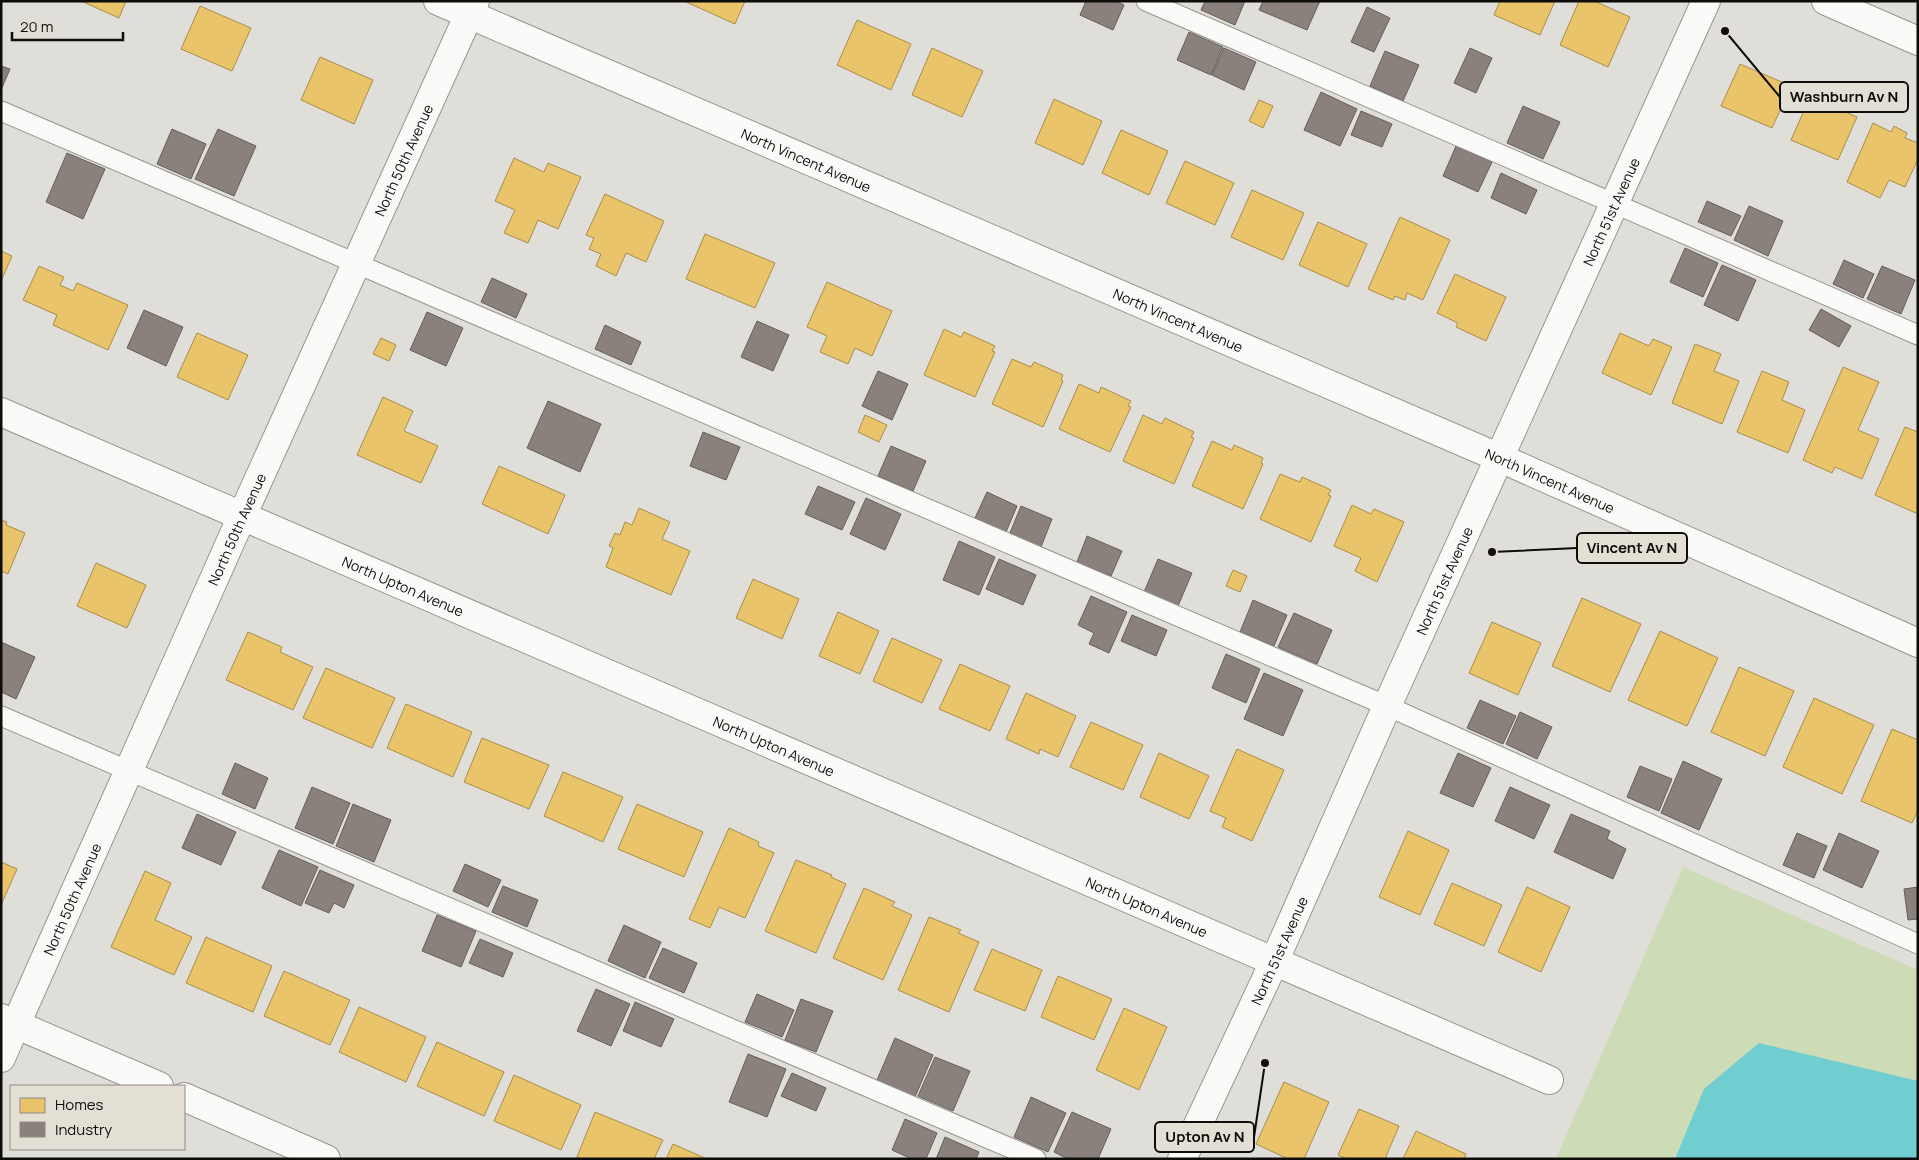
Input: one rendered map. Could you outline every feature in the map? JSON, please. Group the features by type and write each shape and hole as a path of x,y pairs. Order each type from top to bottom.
{"street":[{"name":"North Vincent Avenue","path":"438,1 472,8 1918,643"},
{"name":"North 51st Avenue","path":"1182,1159 1274,962 1387,706 1706,1"},
{"path":"1826,1 1918,41"},
{"name":"North 50th Avenue","path":"1,1058 9,1021 130,771 242,516 472,8"},
{"name":"North Upton Avenue","path":"1,412 1549,1080"},
{"path":"9,1021 157,1085"},
{"path":"185,1097 326,1159"}],"lane":[{"path":"1146,1 1918,335"},
{"path":"1,111 1387,706 1918,944"},
{"path":"1,716 1036,1159"}],"green space":[{"path":"1683,867 1918,970 1918,1159 1556,1159"}],"water":[{"path":"1759,1043 1918,1081 1918,1159 1675,1159 1704,1089"}],"building: Homes":[{"path":"81,1 126,1 119,18"},
{"path":"684,1 745,1 735,24"},
{"path":"1500,1 1555,1 1540,35 1494,15"},
{"path":"1579,1 1594,1 1630,17 1608,67 1560,45"},
{"path":"200,6 251,28 232,71 181,49"},
{"path":"857,20 911,44 891,90 837,65"},
{"path":"932,48 983,71 962,117 912,95"},
{"path":"320,57 373,80 354,124 301,100"},
{"path":"1740,64 1791,86 1772,128 1721,106"},
{"path":"1810,97 1857,117 1838,160 1791,140"},
{"path":"1054,99 1102,121 1083,165 1035,143"},
{"path":"1259,100 1273,106 1263,128 1249,121"},
{"path":"1873,123 1891,132 1894,126 1907,133 1905,138 1918,143 1918,159 1905,187 1889,180 1880,198 1847,182"},
{"path":"1121,130 1168,151 1149,195 1102,173"},
{"path":"514,158 544,172 548,163 581,177 558,229 538,220 528,243 504,233 515,210 495,201"},
{"path":"1185,161 1234,183 1215,225 1166,203"},
{"path":"1252,190 1304,213 1283,260 1231,237"},
{"path":"605,194 664,221 646,262 626,253 616,276 596,266 601,254 589,249 594,238 586,235"},
{"path":"1400,217 1450,240 1423,300 1407,293 1405,300 1395,296 1393,300 1368,289"},
{"path":"1318,222 1367,244 1348,287 1299,265"},
{"path":"705,234 775,263 755,308 686,279"},
{"path":"1,251 12,256 1,281"},
{"path":"39,266 64,277 60,285 73,291 77,283 128,305 108,350 53,325 57,315 23,300"},
{"path":"1455,274 1506,297 1486,341 1456,327 1458,323 1437,313"},
{"path":"827,282 892,311 872,356 855,348 848,364 820,352 827,336 807,327"},
{"path":"944,329 961,337 964,332 995,346 992,351 995,352 975,397 924,375"},
{"path":"197,333 248,355 228,400 177,377"},
{"path":"1620,333 1649,346 1653,339 1672,347 1651,395 1602,373"},
{"path":"381,338 396,345 389,361 373,354"},
{"path":"1695,344 1721,354 1714,371 1739,381 1722,424 1672,403"},
{"path":"1012,359 1031,367 1034,362 1063,375 1061,380 1063,381 1043,427 992,404"},
{"path":"1843,367 1879,382 1858,430 1879,439 1862,479 1835,467 1832,473 1803,460"},
{"path":"1762,371 1789,382 1782,400 1805,410 1788,453 1737,432"},
{"path":"1079,384 1099,393 1101,387 1131,401 1128,406 1131,407 1110,452 1059,429"},
{"path":"383,397 413,411 404,431 438,446 421,483 357,455"},
{"path":"865,415 887,425 879,442 858,432"},
{"path":"1143,415 1162,424 1165,418 1194,432 1191,437 1194,438 1174,484 1123,461"},
{"path":"1905,427 1918,432 1918,514 1875,495"},
{"path":"1212,441 1232,450 1234,445 1263,458 1261,463 1263,464 1243,509 1192,486"},
{"path":"499,466 565,495 548,534 482,504"},
{"path":"1280,474 1300,482 1302,477 1331,490 1328,495 1331,496 1311,542 1260,519"},
{"path":"1352,505 1371,514 1374,509 1404,522 1377,582 1355,571 1361,558 1334,546"},
{"path":"639,508 670,522 662,539 690,551 671,595 606,567 613,548 609,546 615,533 620,535 625,522 632,525"},
{"path":"1,520 7,522 6,525 25,533 8,574 1,571"},
{"path":"96,563 146,585 127,628 77,606"},
{"path":"1233,570 1247,576 1240,592 1226,586"},
{"path":"753,579 799,599 782,639 736,618"},
{"path":"1582,598 1641,624 1610,692 1552,666"},
{"path":"838,612 879,631 860,674 819,656"},
{"path":"1492,622 1541,643 1518,695 1469,673"},
{"path":"1660,631 1718,658 1687,726 1628,700"},
{"path":"248,632 282,647 280,652 313,667 293,710 226,680"},
{"path":"892,638 942,660 922,703 873,681"},
{"path":"960,664 1010,686 990,731 939,709"},
{"path":"1739,667 1794,691 1765,756 1711,732"},
{"path":"326,668 395,698 372,748 303,718"},
{"path":"1026,693 1076,716 1058,757 1040,749 1039,754 1006,739"},
{"path":"1814,698 1874,725 1842,794 1783,767"},
{"path":"406,704 472,732 453,777 387,748"},
{"path":"1091,722 1143,745 1123,790 1070,767"},
{"path":"1892,729 1918,740 1918,810 1912,823 1861,801"},
{"path":"482,738 549,765 529,809 464,782"},
{"path":"1237,749 1284,770 1252,841 1222,827 1226,818 1210,811"},
{"path":"1159,753 1209,776 1189,819 1140,797"},
{"path":"563,772 623,797 603,842 544,816"},
{"path":"637,804 703,832 684,877 618,849"},
{"path":"729,828 759,842 758,846 774,853 745,918 719,907 710,928 689,919"},
{"path":"1408,831 1449,850 1420,915 1379,897"},
{"path":"796,860 832,875 831,877 846,884 816,953 765,931"},
{"path":"1,862 17,869 1,905"},
{"path":"145,871 171,883 155,920 192,937 174,975 111,947"},
{"path":"1452,883 1502,905 1484,946 1434,924"},
{"path":"1527,887 1570,907 1541,972 1498,952"},
{"path":"864,888 895,902 892,906 912,915 883,980 833,958"},
{"path":"929,917 961,930 958,933 979,942 949,1012 898,990"},
{"path":"206,937 272,966 253,1012 186,983"},
{"path":"992,949 1042,970 1025,1011 974,990"},
{"path":"284,971 350,1000 330,1045 264,1016"},
{"path":"1058,976 1112,999 1094,1040 1041,1017"},
{"path":"359,1007 426,1037 406,1082 339,1052"},
{"path":"1124,1008 1167,1027 1139,1090 1096,1070"},
{"path":"437,1042 504,1072 484,1116 417,1086"},
{"path":"514,1075 581,1105 561,1150 494,1121"},
{"path":"1284,1082 1329,1102 1304,1159 1288,1159 1256,1144"},
{"path":"1359,1109 1399,1126 1385,1159 1347,1159 1338,1155"},
{"path":"595,1112 663,1140 654,1159 581,1159 577,1157"},
{"path":"1416,1131 1466,1154 1464,1159 1403,1159"},
{"path":"673,1144 707,1159 666,1159"}],"building: Industry":[{"path":"1086,1 1115,1 1124,5 1113,30 1080,15"},
{"path":"1205,1 1245,1 1235,25 1201,10"},
{"path":"1263,1 1320,1 1307,30 1259,10"},
{"path":"1367,7 1390,18 1374,52 1351,42"},
{"path":"1189,32 1223,47 1211,75 1177,60"},
{"path":"1224,48 1256,62 1244,90 1212,75"},
{"path":"1470,48 1492,58 1476,93 1454,83"},
{"path":"1385,51 1419,65 1403,101 1370,86"},
{"path":"1,66 10,69 1,90"},
{"path":"1321,92 1357,109 1340,146 1304,130"},
{"path":"1523,106 1560,122 1543,159 1507,143"},
{"path":"1361,111 1392,124 1382,147 1351,135"},
{"path":"172,129 206,144 191,179 157,164"},
{"path":"218,129 256,146 234,196 195,179"},
{"path":"1456,146 1492,162 1478,192 1443,176"},
{"path":"67,153 105,169 83,219 46,202"},
{"path":"1501,173 1537,190 1526,214 1491,198"},
{"path":"1707,201 1741,216 1731,236 1698,222"},
{"path":"1749,206 1783,221 1768,256 1734,240"},
{"path":"1685,248 1718,263 1703,297 1670,282"},
{"path":"1844,260 1874,274 1863,298 1833,284"},
{"path":"1722,265 1756,280 1738,321 1704,305"},
{"path":"1882,266 1915,280 1901,314 1867,299"},
{"path":"492,278 527,294 516,318 481,302"},
{"path":"1821,309 1851,326 1839,347 1809,330"},
{"path":"144,310 183,327 166,366 127,348"},
{"path":"427,312 463,328 446,366 410,350"},
{"path":"757,321 789,335 773,371 741,357"},
{"path":"605,325 641,342 631,365 595,349"},
{"path":"878,371 908,384 892,420 862,406"},
{"path":"548,401 601,424 580,472 527,448"},
{"path":"703,432 740,447 726,480 690,466"},
{"path":"891,446 926,461 913,491 878,476"},
{"path":"818,486 855,502 842,530 805,514"},
{"path":"987,492 1017,506 1006,532 975,518"},
{"path":"866,498 901,514 885,550 850,534"},
{"path":"1021,506 1052,519 1041,547 1010,533"},
{"path":"1087,536 1122,551 1111,576 1077,562"},
{"path":"959,541 995,557 979,595 943,580"},
{"path":"999,559 1036,575 1023,605 986,589"},
{"path":"1158,559 1192,573 1178,606 1144,592"},
{"path":"1091,596 1127,612 1109,653 1089,644 1094,633 1078,625"},
{"path":"1253,600 1287,615 1274,646 1240,632"},
{"path":"1294,613 1332,630 1317,664 1278,647"},
{"path":"1132,615 1167,630 1156,656 1121,641"},
{"path":"1,642 35,657 16,699 1,692"},
{"path":"1226,654 1260,669 1246,703 1212,688"},
{"path":"1264,673 1303,690 1283,736 1244,719"},
{"path":"1480,700 1516,716 1503,744 1467,728"},
{"path":"1520,712 1552,727 1537,759 1506,744"},
{"path":"1458,753 1491,768 1473,807 1440,793"},
{"path":"1683,761 1722,779 1699,830 1661,813"},
{"path":"235,763 268,778 255,809 222,794"},
{"path":"1640,766 1672,779 1659,811 1627,797"},
{"path":"312,787 350,803 333,844 295,828"},
{"path":"1510,787 1550,805 1534,839 1495,821"},
{"path":"353,804 391,820 374,862 336,846"},
{"path":"197,814 236,832 221,865 182,848"},
{"path":"1571,814 1610,831 1607,839 1626,849 1613,879 1554,852"},
{"path":"1797,833 1827,846 1814,878 1783,865"},
{"path":"1839,833 1879,851 1862,888 1823,870"},
{"path":"279,850 318,867 301,906 262,888"},
{"path":"465,864 501,880 488,907 453,891"},
{"path":"320,870 354,885 344,908 334,903 329,913 305,903"},
{"path":"503,886 538,900 527,927 492,912"},
{"path":"1918,887 1918,919 1908,920 1904,889"},
{"path":"437,915 476,931 461,967 422,951"},
{"path":"624,925 661,942 645,978 608,961"},
{"path":"480,939 513,953 503,977 469,963"},
{"path":"663,948 697,963 684,993 649,978"},
{"path":"596,989 630,1004 611,1046 577,1031"},
{"path":"757,994 794,1010 782,1037 745,1022"},
{"path":"801,999 833,1011 816,1052 785,1040"},
{"path":"635,1002 674,1019 661,1047 623,1031"},
{"path":"895,1038 933,1055 915,1097 877,1080"},
{"path":"748,1054 786,1069 767,1117 729,1102"},
{"path":"935,1057 970,1071 953,1111 918,1096"},
{"path":"792,1073 826,1088 816,1111 781,1096"},
{"path":"1031,1097 1066,1113 1048,1152 1014,1137"},
{"path":"1072,1112 1111,1129 1098,1159 1068,1159 1054,1152"},
{"path":"905,1119 937,1133 926,1159 912,1159 892,1150"},
{"path":"945,1137 979,1152 976,1159 936,1159"}],"place":[{"name":"Washburn Av N","path":"1725,31"},
{"name":"Vincent Av N","path":"1492,552"},
{"name":"Upton Av N","path":"1265,1063"}]}
